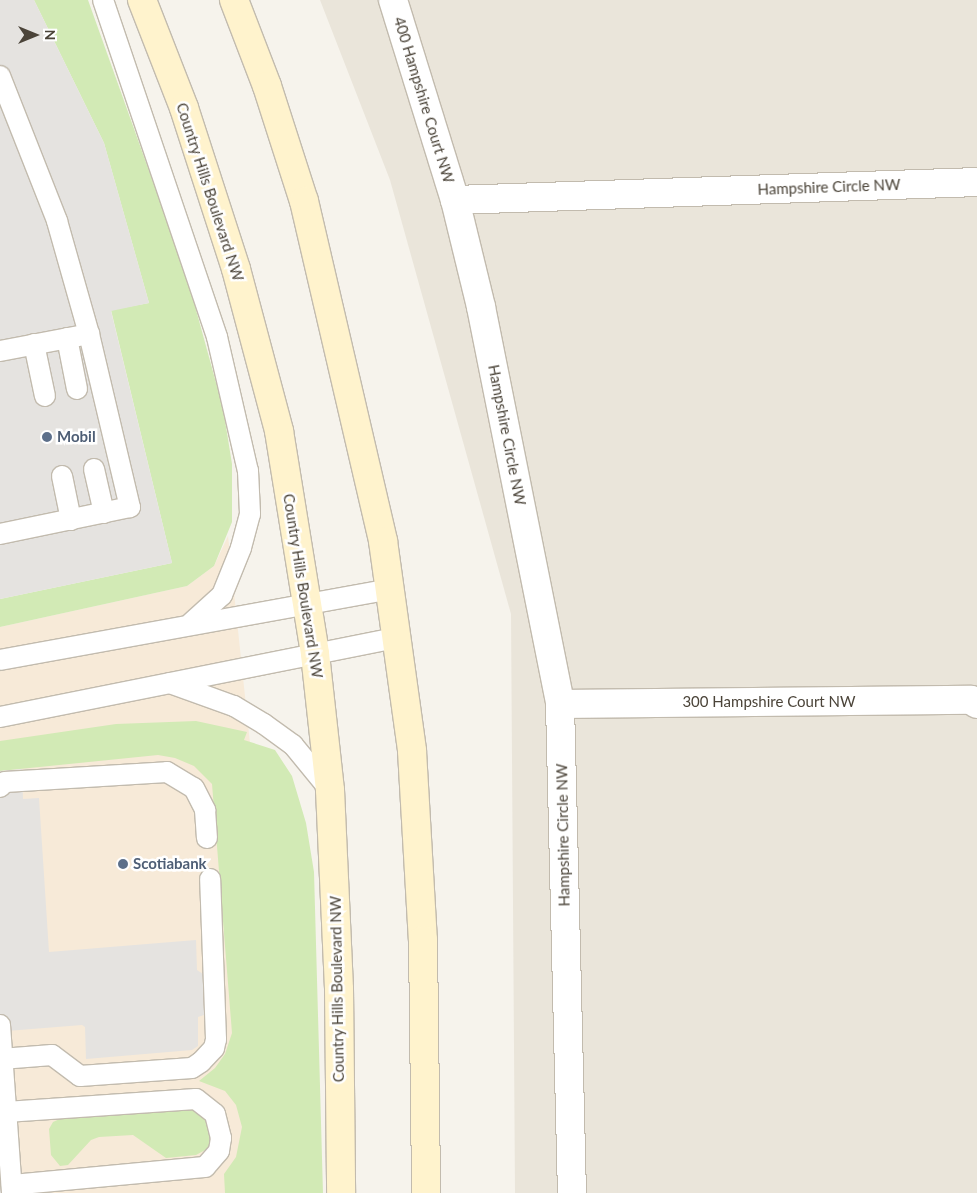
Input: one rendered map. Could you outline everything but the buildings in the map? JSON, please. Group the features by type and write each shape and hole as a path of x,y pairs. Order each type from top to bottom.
{"main road":[{"name":"Country Hills Boulevard NW","path":"142,0 184,108 236,269 279,431 315,654 330,790 340,989 341,1193"},
{"path":"234,0 267,86 304,201 383,540 388,589 397,638 412,752 423,940 426,1193"}],"street":[{"name":"400 Hampshire Court NW","path":"393,0 455,200"},
{"name":"Hampshire Circle NW","path":"572,1193 560,704 481,307 455,200 977,182"},
{"name":"300 Hampshire Court NW","path":"560,704 971,700 977,704"}],"lane":[{"path":"103,0 217,336 248,471 250,514 241,548 222,595 191,623"},
{"path":"0,76 57,221 88,334 130,507 0,534"},
{"path":"0,351 88,334"},
{"path":"67,338 78,389"},
{"path":"34,344 45,396"},
{"path":"94,469 104,513"},
{"path":"62,476 70,520"},
{"path":"0,660 191,623 388,589"},
{"path":"0,717 397,638"},
{"path":"170,683 234,706 264,724 293,745 330,790"},
{"path":"0,787 5,782 167,772 194,788 205,810 207,838"},
{"path":"1,1058 52,1055 80,1076 192,1068 200,1062 214,1048 216,1039 210,879"},
{"path":"0,1025 1,1058 12,1189 205,1167 219,1151 221,1138 215,1114 196,1099 6,1112"}],"shaded area":[{"path":"0,0 34,0 104,143 149,303 111,311 172,563 0,599"},
{"path":"320,0 977,0 977,1193 515,1193 511,614 390,180"},
{"path":"228,536 252,762 272,1193 0,1193 0,627 187,586 214,566"},
{"path":"22,769 23,799 39,798 49,952 196,940 197,970 203,974 204,1015 198,1017 198,1046 192,1050 86,1059 85,1027 82,1025 7,1031 16,1193 0,1193 0,771"}],"green space":[{"path":"34,0 88,0 187,277 223,408 232,464 232,522 214,566 187,586 0,627 0,599 172,563 111,310 149,303 104,143"},
{"path":"196,721 247,732 244,740 275,750 292,776 306,823 314,872 323,1193 225,1193 224,1174 236,1157 242,1127 236,1105 225,1091 199,1081 215,1068 225,1054 232,1033 212,784 194,766 175,758 158,755 0,771 0,741 116,724"},
{"path":"195,1107 210,1117 212,1139 207,1149 196,1155 166,1158 133,1135 99,1137 91,1140 68,1165 60,1166 51,1155 49,1129 53,1122 62,1118"}],"place":[{"name":"Mobil","path":"47,437"},
{"name":"Scotiabank","path":"123,864"}]}
